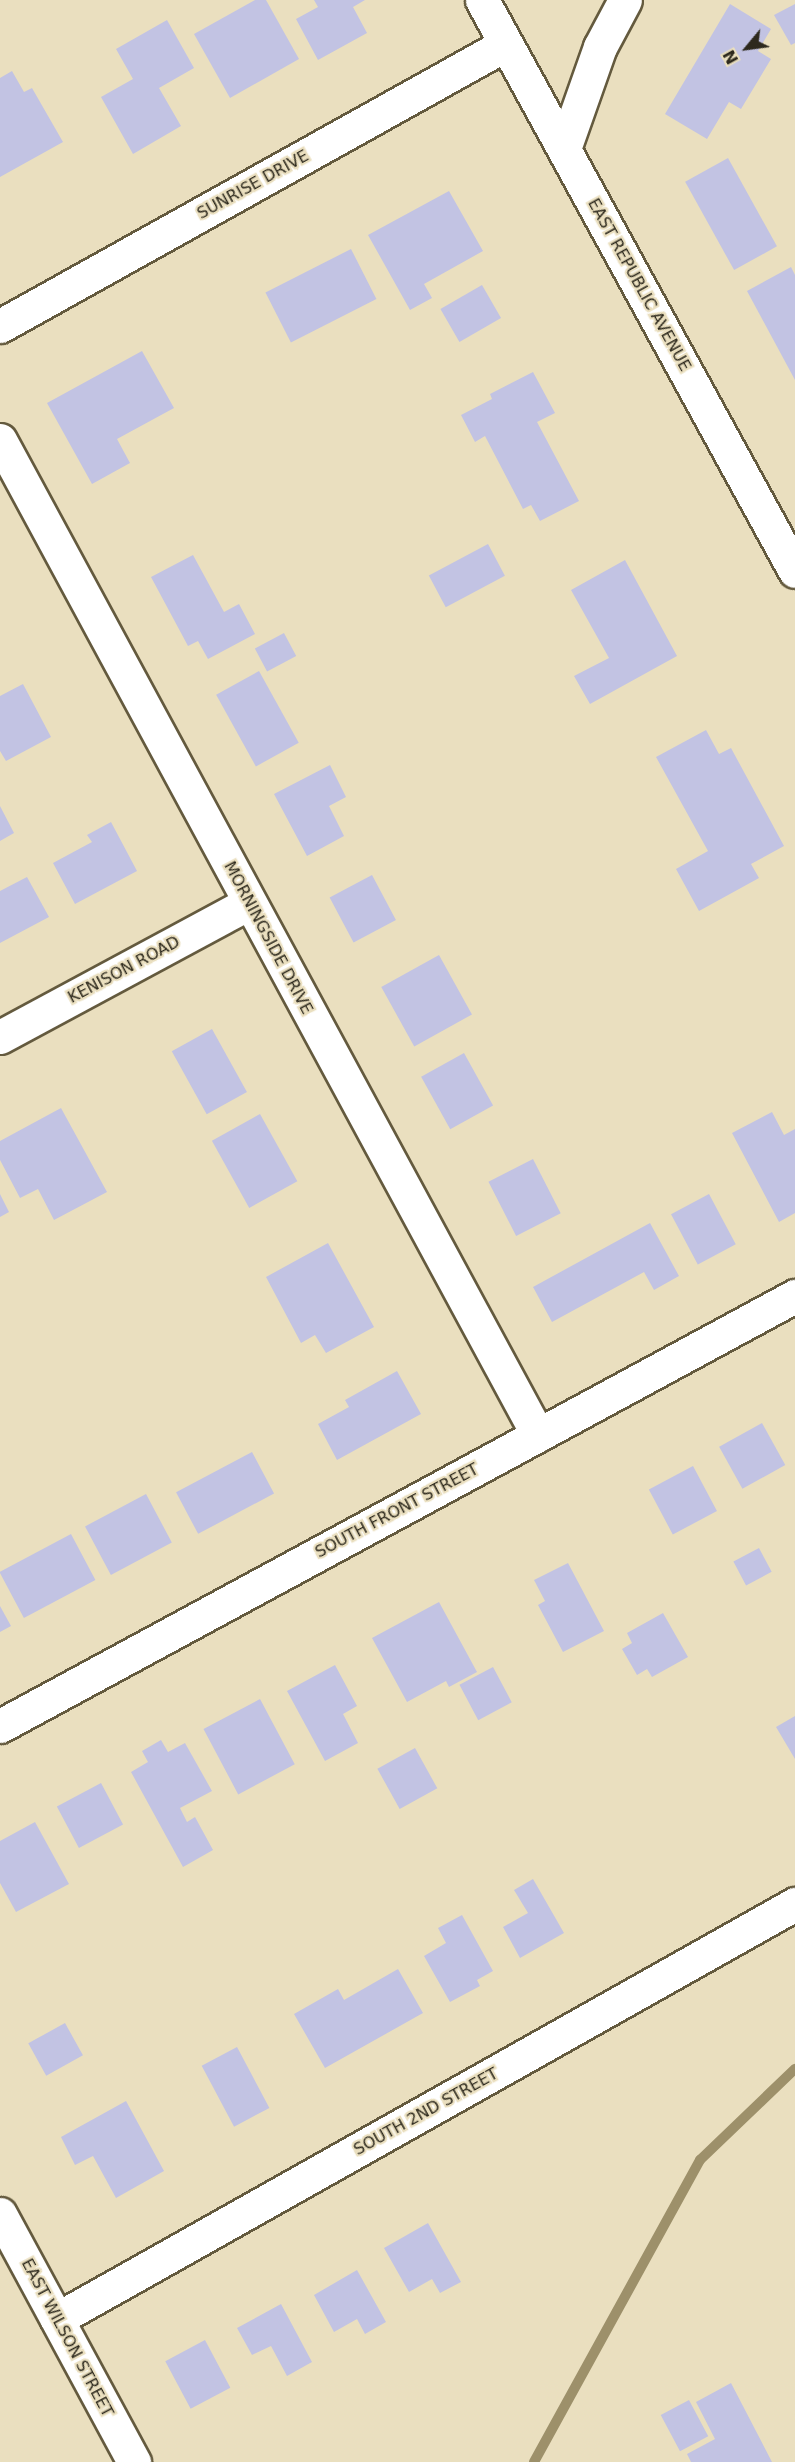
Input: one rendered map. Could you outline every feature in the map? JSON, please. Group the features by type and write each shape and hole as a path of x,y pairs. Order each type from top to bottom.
{"street":[{"name":"EAST REPUBLIC AVENUE","path":"482,0 795,571"},
{"path":"564,149 600,47 625,0"},
{"name":"SUNRISE DRIVE","path":"0,326 506,44"},
{"name":"MORNINGSIDE DRIVE","path":"0,440 537,1435"},
{"name":"KENISON ROAD","path":"0,1037 249,903"},
{"name":"SOUTH FRONT STREET","path":"0,1726 795,1296"},
{"name":"SOUTH 2ND STREET","path":"57,2319 795,1904"},
{"name":"EAST WILSON STREET","path":"0,2214 134,2462"}],"building":[{"path":"255,0 266,0 299,59 230,98 194,34"},
{"path":"314,0 365,0 353,7 367,33 318,60 296,19 318,7"},
{"path":"730,4 771,29 758,51 771,59 741,109 729,102 707,139 665,114"},
{"path":"795,4 795,43 791,45 774,15"},
{"path":"167,20 194,68 159,88 181,126 133,154 101,97 133,79 116,49"},
{"path":"12,71 24,92 32,88 63,142 0,177 0,78"},
{"path":"728,158 777,246 734,270 685,182"},
{"path":"449,191 483,251 424,284 432,298 410,310 368,235"},
{"path":"351,249 376,299 291,342 265,293"},
{"path":"791,267 795,275 795,380 747,291"},
{"path":"482,285 501,318 459,342 440,309"},
{"path":"142,351 174,408 117,439 130,463 92,484 47,403"},
{"path":"533,372 555,413 537,422 579,501 540,521 531,505 523,509 485,436 475,442 461,415 492,399 490,394"},
{"path":"488,544 505,576 446,607 429,575"},
{"path":"193,555 224,612 239,604 255,634 208,659 198,641 188,646 151,577"},
{"path":"625,560 677,656 590,704 574,676 609,658 571,590"},
{"path":"284,633 296,656 267,671 255,648"},
{"path":"259,671 299,743 256,766 216,695"},
{"path":"23,684 51,737 6,761 0,751 0,696"},
{"path":"706,730 719,754 731,748 784,846 751,864 759,878 699,911 676,869 708,851 656,757"},
{"path":"330,765 346,797 329,806 344,836 307,856 274,794"},
{"path":"0,806 14,833 0,841"},
{"path":"111,822 137,871 75,904 53,863 92,842 87,835"},
{"path":"372,875 396,920 354,943 330,898"},
{"path":"27,877 49,917 0,943 0,891"},
{"path":"439,955 472,1014 414,1046 381,987"},
{"path":"212,1029 247,1092 207,1114 172,1051"},
{"path":"464,1053 493,1105 450,1129 421,1077"},
{"path":"61,1108 107,1192 54,1220 38,1189 20,1198 0,1160 0,1141"},
{"path":"772,1112 784,1135 795,1129 795,1213 779,1222 732,1133"},
{"path":"260,1114 297,1181 249,1208 212,1141"},
{"path":"533,1159 561,1213 516,1236 488,1182"},
{"path":"0,1194 9,1212 0,1217"},
{"path":"709,1194 736,1244 698,1265 671,1214"},
{"path":"650,1223 679,1276 654,1290 644,1272 552,1322 533,1287"},
{"path":"328,1243 374,1327 326,1353 315,1335 301,1343 266,1277"},
{"path":"397,1371 421,1414 337,1460 318,1424 349,1407 345,1400"},
{"path":"762,1423 785,1465 742,1489 719,1447"},
{"path":"252,1452 274,1493 198,1534 176,1492"},
{"path":"693,1466 717,1511 673,1535 649,1489"},
{"path":"146,1494 172,1543 111,1575 85,1526"},
{"path":"71,1534 95,1580 24,1618 0,1572"},
{"path":"759,1548 772,1572 746,1585 733,1562"},
{"path":"568,1563 604,1631 563,1652 538,1605 545,1601 534,1580"},
{"path":"439,1602 477,1672 449,1687 446,1681 407,1702 372,1638"},
{"path":"0,1606 11,1626 0,1632"},
{"path":"663,1613 688,1657 652,1677 647,1669 637,1675 622,1649 632,1643 627,1633"},
{"path":"335,1665 357,1706 343,1714 358,1743 325,1761 287,1691"},
{"path":"493,1667 512,1702 478,1720 459,1685"},
{"path":"260,1699 295,1764 238,1794 203,1729"},
{"path":"795,1716 795,1759 776,1727"},
{"path":"161,1740 168,1752 185,1743 212,1791 180,1808 187,1822 195,1817 213,1850 183,1867 131,1772 148,1762 142,1751"},
{"path":"415,1748 437,1788 400,1809 377,1769"},
{"path":"101,1783 123,1824 79,1848 57,1806"},
{"path":"35,1822 69,1884 16,1912 0,1883 0,1841"},
{"path":"533,1879 564,1933 520,1958 503,1927 528,1913 514,1890"},
{"path":"462,1915 493,1971 477,1980 480,1986 450,2002 424,1956 446,1943 438,1928"},
{"path":"398,1969 423,2013 325,2068 294,2014 338,1989 344,2000"},
{"path":"65,2023 83,2055 46,2076 28,2043"},
{"path":"237,2047 269,2108 234,2127 202,2066"},
{"path":"126,2101 164,2171 116,2198 93,2156 75,2165 61,2137"},
{"path":"428,2223 461,2282 440,2293 432,2279 409,2292 384,2248"},
{"path":"357,2270 386,2322 365,2334 357,2319 334,2332 314,2295"},
{"path":"281,2304 312,2362 287,2376 271,2346 252,2355 237,2328"},
{"path":"205,2340 230,2388 191,2409 165,2361"},
{"path":"731,2383 772,2462 691,2462 687,2454 715,2439 696,2402"},
{"path":"689,2400 708,2436 680,2451 661,2415"}],"waterway":[{"path":"534,2462 700,2160 795,2069"}]}
